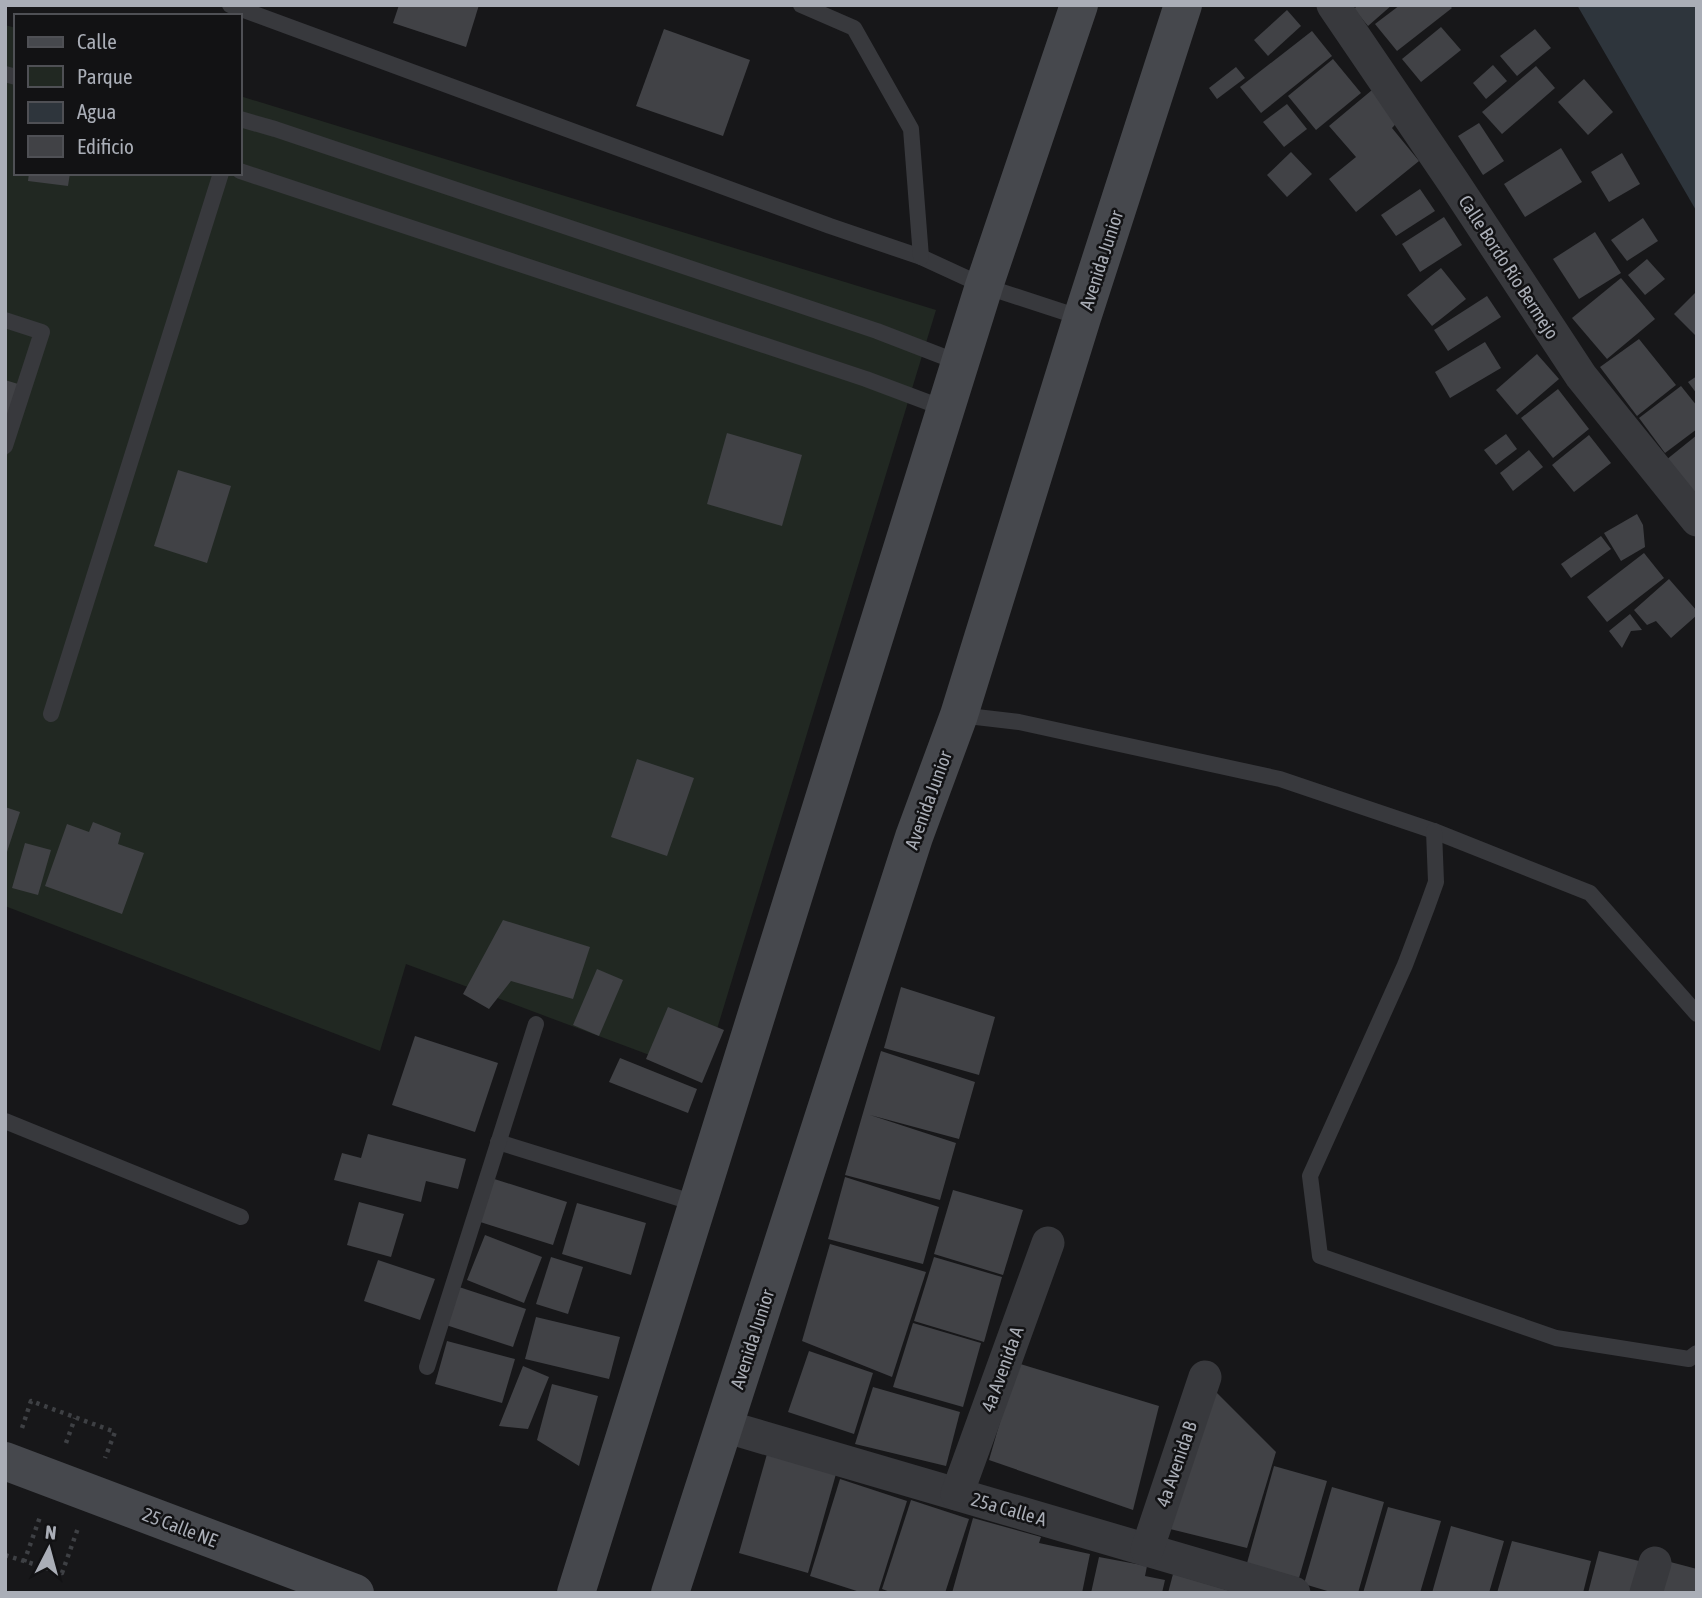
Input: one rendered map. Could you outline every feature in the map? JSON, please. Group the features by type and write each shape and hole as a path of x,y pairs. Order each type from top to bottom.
{"main road":[{"path":"576,1593 984,286 1079,5"},
{"name":"Avenida Junior","path":"670,1593 910,850 959,715 1182,5"},
{"name":"25 Calle NE","path":"5,1461 355,1593"}],"street":[{"name":"Calle Bordo Río Bermejo","path":"1333,5 1581,376 1697,520"},
{"name":"4a Avenida A","path":"957,1494 1048,1244"},
{"name":"4a Avenida B","path":"1147,1550 1205,1377"},
{"name":"25a Calle A","path":"724,1426 1294,1593"}],"lane":[{"path":"230,5 921,257 984,286 1082,318"},
{"path":"802,5 854,28 911,129 921,257"},
{"path":"242,120 877,331 960,363"},
{"path":"242,172 866,379 946,409"},
{"path":"51,714 220,175"},
{"path":"5,320 42,332 5,446"},
{"path":"959,715 1019,722 1280,779 1434,831 1590,893 1697,1014"},
{"path":"1434,831 1436,882 1405,965 1310,1176 1320,1256 1556,1338 1689,1359 1697,1353"},
{"path":"427,1367 536,1024"},
{"path":"5,1121 242,1217"},
{"path":"498,1142 698,1204"}],"path":[{"path":"31,1401 115,1432"},
{"path":"5,1555 62,1573"}],"green space":[{"path":"5,25 14,27 14,175 242,175 242,97 936,310 703,1075 406,964 380,1051 5,906"}],"water":[{"path":"1577,5 1697,5 1697,212"}],"building":[{"path":"399,5 479,5 466,47 393,23"},
{"path":"1358,5 1392,5 1368,26 1354,9"},
{"path":"1400,5 1449,5 1452,8 1397,51 1375,24"},
{"path":"1287,10 1301,26 1268,56 1254,40"},
{"path":"1441,27 1461,50 1421,82 1402,59"},
{"path":"664,29 750,60 723,136 636,106"},
{"path":"1535,29 1551,48 1517,76 1500,56"},
{"path":"1312,31 1332,56 1261,113 1240,87"},
{"path":"1333,59 1361,93 1316,130 1288,96"},
{"path":"1493,65 1507,81 1486,99 1473,83"},
{"path":"1536,66 1555,88 1502,134 1482,112"},
{"path":"1236,67 1245,78 1217,99 1209,88"},
{"path":"1584,79 1613,112 1588,135 1558,102"},
{"path":"1378,85 1404,115 1392,128 1419,161 1356,212 1329,179 1356,157 1329,126"},
{"path":"1287,104 1307,129 1284,147 1263,122"},
{"path":"1479,123 1504,161 1483,175 1458,136"},
{"path":"1561,148 1582,182 1525,217 1504,184"},
{"path":"1291,152 1312,174 1287,197 1267,175"},
{"path":"1622,153 1640,184 1609,202 1591,172"},
{"path":"29,175 70,175 68,186 28,181"},
{"path":"1420,189 1435,211 1396,236 1381,215"},
{"path":"1444,217 1462,245 1420,272 1402,244"},
{"path":"1643,218 1658,241 1627,261 1611,240"},
{"path":"1595,232 1621,273 1579,299 1553,259"},
{"path":"1647,259 1665,279 1645,295 1628,275"},
{"path":"1441,268 1466,299 1432,326 1407,295"},
{"path":"1621,278 1655,319 1607,359 1572,318"},
{"path":"1697,291 1697,337 1674,314"},
{"path":"1487,296 1501,317 1448,351 1434,330"},
{"path":"1639,339 1676,385 1637,416 1600,367"},
{"path":"1485,342 1501,368 1450,398 1435,372"},
{"path":"1537,354 1559,379 1517,415 1496,390"},
{"path":"1697,376 1697,394 1688,382"},
{"path":"5,380 28,387 6,458 5,458"},
{"path":"1681,386 1697,406 1697,429 1665,453 1639,418"},
{"path":"1558,389 1589,429 1553,458 1521,418"},
{"path":"727,433 802,455 782,526 707,504"},
{"path":"1506,434 1517,449 1496,465 1484,450"},
{"path":"1589,435 1611,463 1574,492 1552,465"},
{"path":"1697,435 1697,493 1694,495 1666,460"},
{"path":"1529,450 1543,467 1513,491 1500,473"},
{"path":"178,470 231,486 207,563 154,546"},
{"path":"1637,514 1643,525 1645,547 1621,561 1604,533"},
{"path":"1601,536 1611,549 1571,578 1561,564"},
{"path":"1644,553 1664,578 1607,622 1587,597"},
{"path":"1669,579 1697,611 1697,615 1671,638 1656,621 1647,625 1634,610"},
{"path":"1630,614 1642,630 1631,631 1622,648 1609,631"},
{"path":"637,759 694,778 667,856 611,837"},
{"path":"5,807 20,812 6,855 5,855"},
{"path":"93,822 121,833 118,844 144,853 122,914 45,886 67,824 89,832"},
{"path":"25,843 51,850 38,895 12,888"},
{"path":"503,920 590,947 573,999 511,981 489,1009 463,994"},
{"path":"597,969 623,980 599,1036 573,1025"},
{"path":"901,987 995,1017 979,1075 884,1048"},
{"path":"668,1007 724,1030 702,1083 646,1059"},
{"path":"415,1036 498,1063 475,1132 392,1105"},
{"path":"881,1051 975,1082 959,1139 870,1115 956,1143 940,1200 845,1175"},
{"path":"620,1058 697,1089 688,1113 609,1082"},
{"path":"368,1134 466,1159 458,1189 426,1181 421,1202 334,1180 342,1153 361,1158"},
{"path":"488,1177 567,1202 553,1245 474,1220"},
{"path":"845,1177 939,1207 923,1264 828,1239"},
{"path":"953,1190 1023,1210 1003,1275 934,1254"},
{"path":"359,1202 404,1214 391,1257 347,1245"},
{"path":"577,1203 646,1223 631,1275 562,1254"},
{"path":"485,1235 542,1257 524,1303 467,1280"},
{"path":"830,1244 926,1272 892,1377 802,1341"},
{"path":"551,1257 583,1267 568,1314 536,1304"},
{"path":"934,1257 1002,1277 984,1342 914,1321"},
{"path":"378,1260 435,1279 420,1320 364,1301"},
{"path":"459,1287 526,1309 513,1347 446,1325"},
{"path":"536,1317 620,1337 609,1379 525,1359"},
{"path":"913,1323 981,1343 963,1407 893,1387"},
{"path":"447,1341 515,1359 502,1403 435,1384"},
{"path":"809,1351 873,1373 854,1434 788,1412"},
{"path":"1017,1363 1159,1406 1133,1510 989,1460"},
{"path":"523,1366 549,1377 528,1429 499,1426"},
{"path":"1207,1383 1276,1452 1247,1548 1162,1527"},
{"path":"552,1384 598,1396 579,1466 537,1440"},
{"path":"873,1387 960,1412 946,1466 855,1444"},
{"path":"767,1454 836,1474 808,1573 739,1553"},
{"path":"1274,1466 1327,1481 1299,1578 1247,1563"},
{"path":"840,1479 907,1501 878,1593 863,1593 810,1576"},
{"path":"1332,1487 1384,1502 1358,1593 1334,1593 1304,1584"},
{"path":"911,1500 969,1519 945,1593 893,1593 882,1589"},
{"path":"1388,1507 1441,1521 1420,1593 1363,1593"},
{"path":"973,1518 1041,1537 1039,1543 1090,1554 1082,1593 952,1593"},
{"path":"1451,1526 1504,1541 1489,1593 1432,1593"},
{"path":"1512,1541 1591,1561 1583,1593 1497,1593"},
{"path":"1599,1551 1651,1564 1644,1593 1588,1593"},
{"path":"1099,1557 1147,1566 1145,1576 1165,1580 1162,1593 1091,1593"},
{"path":"1659,1559 1697,1569 1697,1593 1649,1593"},
{"path":"1173,1574 1237,1593 1168,1593"}]}
